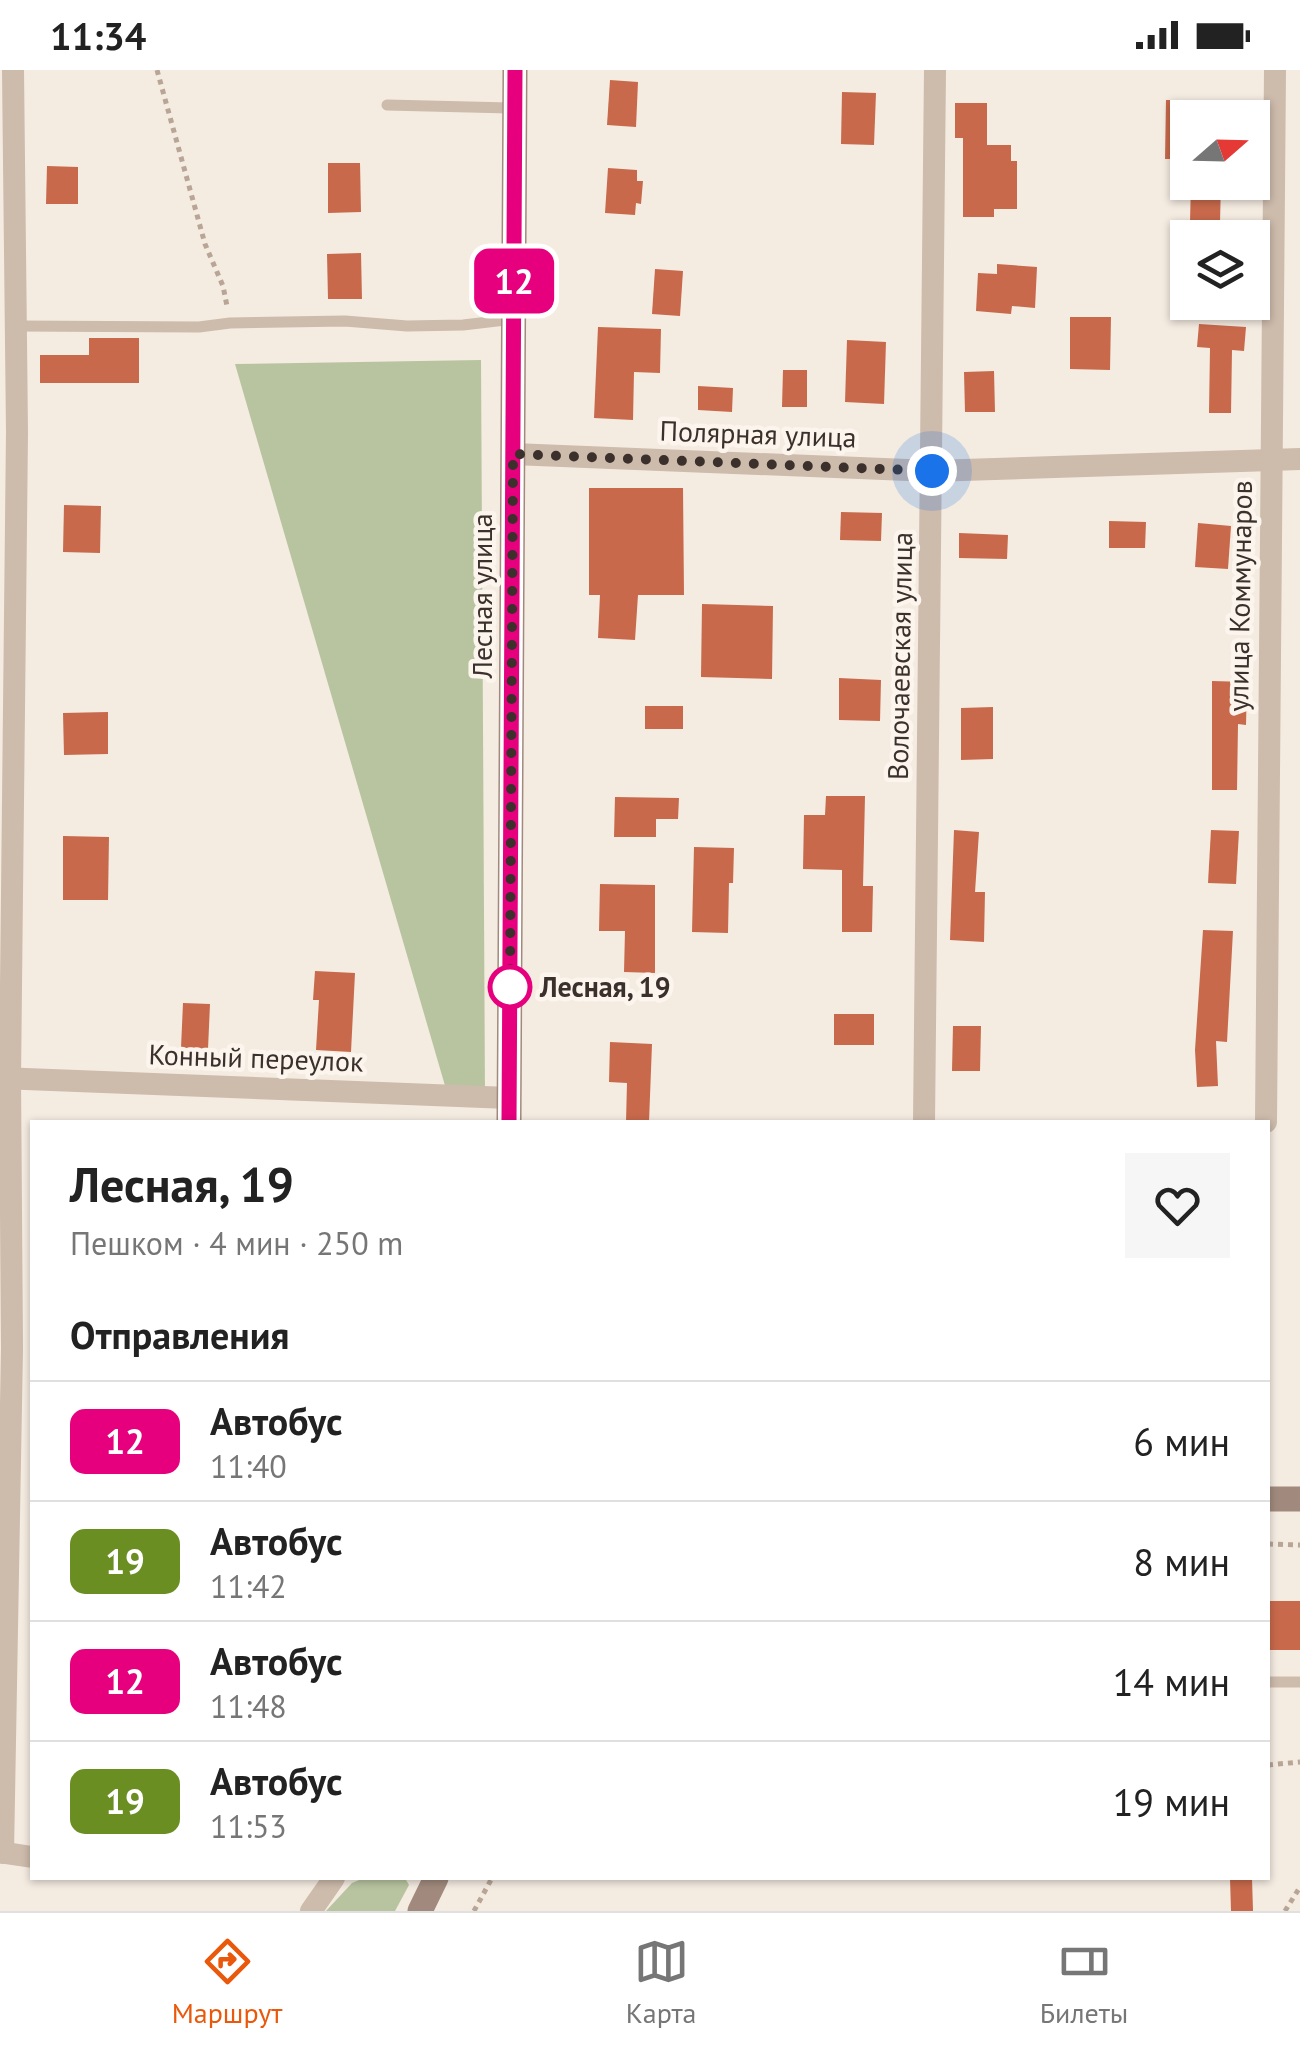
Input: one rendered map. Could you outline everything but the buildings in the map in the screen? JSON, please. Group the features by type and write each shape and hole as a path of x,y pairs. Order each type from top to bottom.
{"street":[{"path":"13,70 16,326 8,432 5,1078 12,1348 2,1852 30,1857"},
{"name":"Лесная улица","path":"509,1110 515,70"},
{"name":"Волочаевская улица","path":"924,1120 935,70"},
{"name":"улица Коммунаров","path":"1266,1120 1275,70"},
{"name":"Полярная улица","path":"513,454 932,471 1300,459"},
{"name":"Конный переулок","path":"5,1078 509,1110"},
{"path":"1270,1499 1300,1499"},
{"path":"311,1911 333,1880"},
{"path":"420,1911 435,1880"}],"lane":[{"path":"387,105 514,108"},
{"path":"16,326 199,327 230,322 363,322 406,326 514,319"},
{"path":"1270,1682 1300,1682"}],"path":[{"path":"157,70 205,244 223,286 230,322"},
{"path":"1270,1544 1300,1544"},
{"path":"1270,1765 1300,1762"},
{"path":"474,1911 491,1880"},
{"path":"1285,1911 1300,1886"}],"green space":[{"path":"481,360 485,1097 448,1096 235,364"},
{"path":"406,1880 409,1885 395,1911 326,1911 352,1883"}],"bus line":[{"name":"12","path":"509,1120 515,70"}],"place":[{"name":"Лесная, 19","path":"510,987"}],"route":[{"path":"510,987 513,454 932,471"}]}
